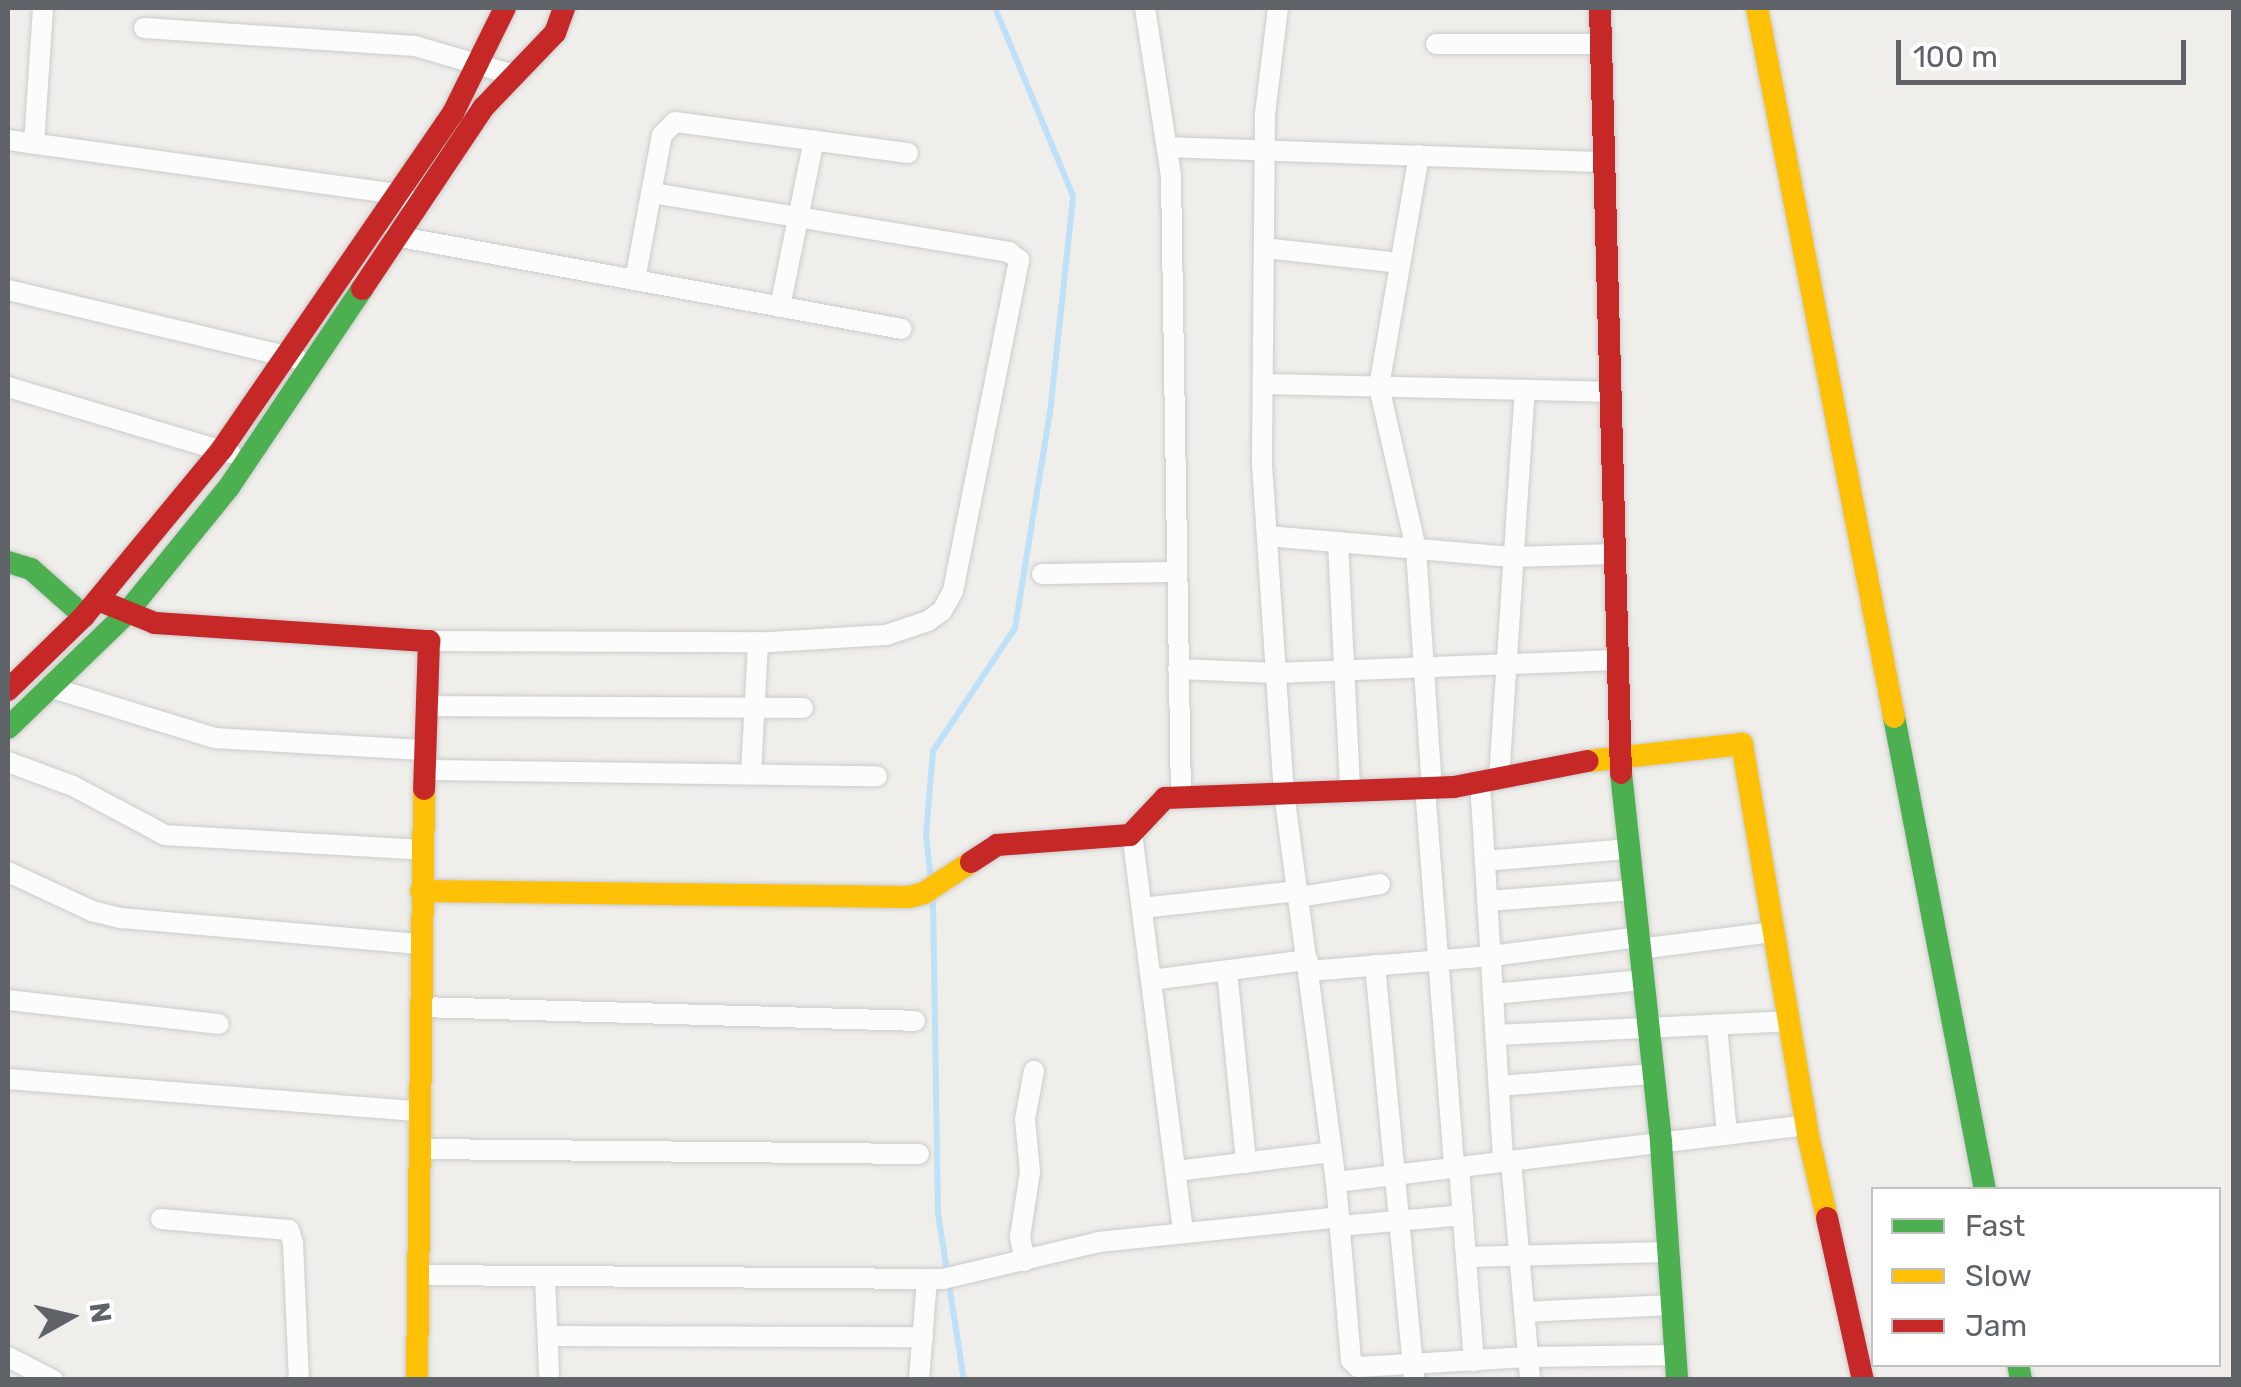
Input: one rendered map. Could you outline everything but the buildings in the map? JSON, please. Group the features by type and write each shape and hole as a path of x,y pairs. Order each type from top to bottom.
{"main road":[{"path":"8,690 91,608 176,510 222,449 452,112 505,8"},
{"path":"10,722 52,688 125,614 245,461 484,108 555,33 563,8"},
{"path":"1600,8 1619,755 1661,1142 1677,1380"},
{"path":"1757,8 1983,1187"},
{"path":"8,562 31,569 91,608 155,624 430,641 420,944 417,1380"},
{"path":"421,891 910,897 924,893 997,845 1132,833 1165,798 1429,788 1619,755 1742,744 1807,1126 1864,1380"}],"street":[{"path":"34,144 43,8"},
{"path":"1144,8 1168,147 1181,797"},
{"path":"1278,8 1265,148 1263,384 1267,536 1284,793 1336,1182 1353,1364 1414,1372 1474,1360 1676,1354"},
{"path":"144,28 415,46 514,75"},
{"path":"1436,44 1601,44"},
{"path":"635,280 662,135 675,122 908,152"},
{"path":"8,140 396,194 418,204"},
{"path":"780,307 814,140"},
{"path":"1168,147 1604,162"},
{"path":"1418,154 1380,387 1416,549 1438,959 1474,1360"},
{"path":"430,641 758,642 886,635 928,622 942,611 953,590 1021,268 1009,252 651,193"},
{"path":"395,236 902,329"},
{"path":"1264,248 1400,263"},
{"path":"8,290 308,363"},
{"path":"1263,384 1610,392"},
{"path":"8,387 222,449 245,461"},
{"path":"1526,390 1504,665 1489,780 1485,861 1499,1086 1530,1380"},
{"path":"1267,536 1511,557 1614,554"},
{"path":"1338,542 1350,791"},
{"path":"1042,574 1176,572"},
{"path":"752,774 758,642"},
{"path":"1178,670 1276,673 1616,660"},
{"path":"52,688 215,738 425,760 877,776"},
{"path":"427,706 802,708"},
{"path":"8,762 73,786 166,835 422,850"},
{"path":"1132,833 1183,1233"},
{"path":"1485,861 1629,849"},
{"path":"8,872 92,911 121,918 420,944"},
{"path":"1142,908 1380,884"},
{"path":"1488,901 1634,890"},
{"path":"1151,980 1227,970 1374,965 1774,932"},
{"path":"1374,965 1414,1372"},
{"path":"1227,970 1246,1162"},
{"path":"1493,994 1644,980"},
{"path":"8,1000 218,1024"},
{"path":"420,1008 914,1021"},
{"path":"1496,1035 1789,1021"},
{"path":"1717,1024 1728,1135"},
{"path":"1025,1262 1020,1238 1030,1172 1025,1118 1034,1071"},
{"path":"1499,1086 1654,1074"},
{"path":"8,1079 419,1111"},
{"path":"1336,1182 1807,1126"},
{"path":"418,1148 919,1154"},
{"path":"1176,1171 1332,1152"},
{"path":"418,1275 935,1280 965,1278 1100,1242 1463,1215"},
{"path":"161,1220 289,1230 293,1243 298,1380"},
{"path":"1466,1257 1668,1252"},
{"path":"545,1276 549,1374"},
{"path":"919,1380 923,1336 935,1280"},
{"path":"1524,1312 1672,1305"},
{"path":"548,1336 923,1336"},
{"path":"8,1357 54,1380"}],"waterway":[{"path":"931,881 926,835 933,751 1015,628 1050,413 1073,196 995,8"},
{"path":"933,898 938,1213 964,1380"}],"traffic: fast":[{"path":"8,728 125,615 229,487 362,289"},
{"path":"8,562 31,569 84,616"},
{"path":"1894,717 1984,1187"},
{"path":"1621,773 1661,1143 1677,1380"},
{"path":"2019,1367 2021,1380"}],"traffic: slow":[{"path":"1757,8 1894,717"},
{"path":"1588,761 1742,744 1808,1135 1827,1218"},
{"path":"417,1380 424,789"},
{"path":"421,891 909,897 924,893 971,862"}],"traffic: jam":[{"path":"8,690 84,616 222,449 453,113 505,8"},
{"path":"362,289 483,108 555,33 564,8"},
{"path":"1600,8 1621,773"},
{"path":"98,600 155,623 429,641 424,789"},
{"path":"971,862 997,845 1130,835 1165,798 1454,787 1588,761"},
{"path":"1827,1218 1863,1380"}]}
